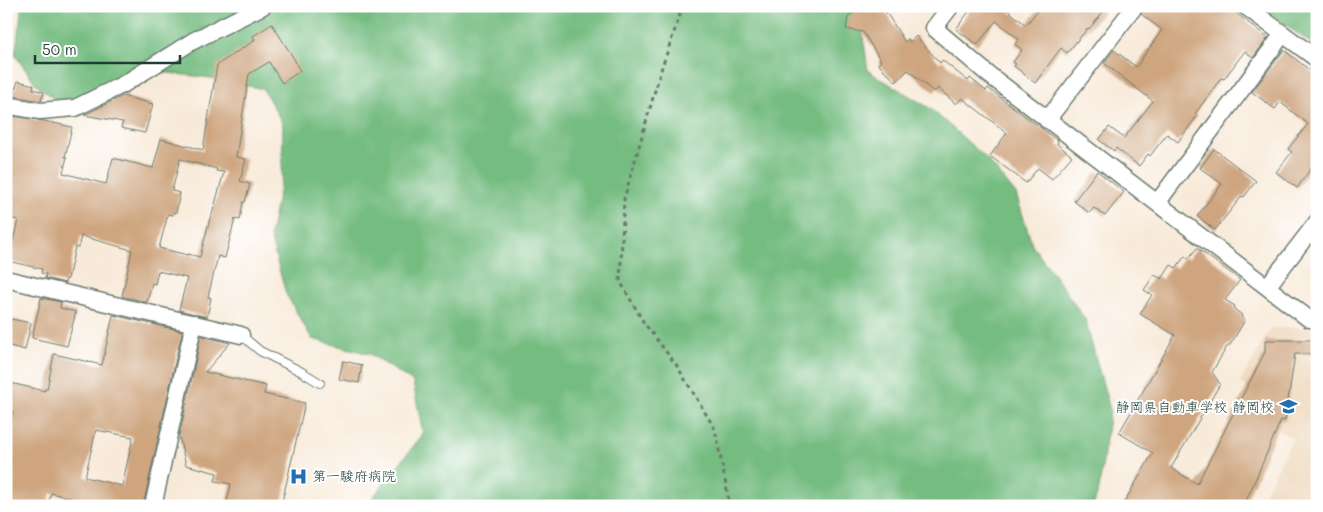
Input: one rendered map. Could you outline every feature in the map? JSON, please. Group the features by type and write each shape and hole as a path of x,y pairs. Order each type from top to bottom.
{"street":[{"path":"6,105 40,111 75,108 124,84 194,41 263,6"},
{"path":"951,6 934,28 988,74 1156,203 1309,319 1317,319"},
{"path":"1047,120 1135,6"},
{"path":"1245,6 1317,60"},
{"path":"1156,203 1283,34"},
{"path":"1267,287 1317,222"},
{"path":"6,279 241,335"},
{"path":"152,506 194,323"}],"lane":[{"path":"241,335 260,351 320,383"}],"path":[{"path":"683,6 660,73 624,199 620,281 644,324 677,366 715,429 730,506"}],"shaded area":[{"name":"静岡県自動車学校 静岡校","path":"1271,328 1317,328 1317,506 1258,506 1293,438 1256,419 1261,395 1240,383"}],"green space":[{"path":"22,6 864,6 860,14 868,71 931,109 986,158 1016,194 1033,247 1085,319 1110,410 1099,489 1093,506 366,506 423,434 413,382 370,354 312,339 286,294 270,236 282,177 283,124 263,89 211,78 159,72 121,79 87,95 58,102 35,83 15,55"},
{"path":"1261,6 1317,6 1317,48"}],"building":[{"path":"862,6 882,6 905,42 908,39 910,42 916,36 940,63 942,60 968,81 970,78 986,91 988,88 1058,141 1057,144 1072,156 1052,179 1038,168 1026,183 990,156 1007,133 962,98 956,104 938,88 934,92 908,70 896,82 878,64 881,61 863,32 846,29 848,17"},
{"path":"973,6 1008,6 1006,9 1026,25 1041,6 1108,6 1067,53 1061,48 1035,83 1014,66 1016,64 1013,62 1022,50 1015,44 1019,39 996,21 977,45 956,29"},
{"path":"1145,6 1227,6 1268,38 1253,58 1245,51 1224,79 1221,78 1195,114 1197,116 1178,142 1167,134 1150,156 1148,154 1139,166 1116,148 1114,151 1099,140 1109,127 1124,138 1153,101 1104,63 1114,50 1136,67 1162,30 1141,14"},
{"path":"272,24 300,71 282,83 269,62 249,74 236,157 246,159 240,181 250,184 245,202 243,202 240,220 235,219 225,258 218,256 208,297 211,298 207,317 179,310 187,278 158,271 155,284 152,283 147,302 122,296 132,250 81,236 78,248 75,247 68,279 66,279 65,283 45,278 46,274 41,273 42,269 8,261 18,220 6,217 7,115 72,127 63,173 106,184 113,158 153,168 161,139 203,150 217,65 255,40 253,36","holes":["180,159 217,169 216,171 224,172 200,257 159,248 168,214 173,215 173,212 176,213 180,193 172,191"]},
{"path":"1284,50 1317,76 1317,160 1297,188 1276,172 1292,152 1288,149 1308,124 1280,102 1275,109 1252,92"},
{"path":"18,81 34,85 33,89 44,92 41,101 13,96"},
{"path":"123,96 153,104 145,133 121,128 123,122 84,115"},
{"path":"1214,149 1256,181 1215,230 1197,216 1222,184 1200,168"},
{"path":"1097,171 1124,192 1105,216 1094,208 1089,213 1074,201"},
{"path":"1197,248 1240,280 1225,300 1235,306 1234,309 1245,320 1212,372 1220,384 1171,468 1197,484 1265,352 1265,340 1317,340 1317,354 1295,354 1285,421 1281,420 1244,506 1122,506 1153,453 1119,433 1175,335 1140,314 1152,295 1144,290 1154,275 1162,279 1171,265 1176,268 1185,256 1188,259"},
{"path":"41,298 61,302 60,308 76,312 67,346 32,338"},
{"path":"113,315 182,331 143,506 82,506 83,501 51,493 48,506 6,506 6,440 13,411 6,410 6,382 45,391 54,354 102,365","holes":["96,430 133,437 122,486 85,477"]},
{"path":"11,319 31,323 25,350 6,345"},
{"path":"201,336 230,343 205,372 266,386 264,394 305,403 281,506 226,506 231,484 215,481 217,473 186,465 179,437"},
{"path":"343,361 362,365 359,383 339,379"}],"place":[{"name":"静岡県自動車学校 静岡校","path":"1288,407"},
{"name":"第一駿府病院","path":"298,476"}]}
